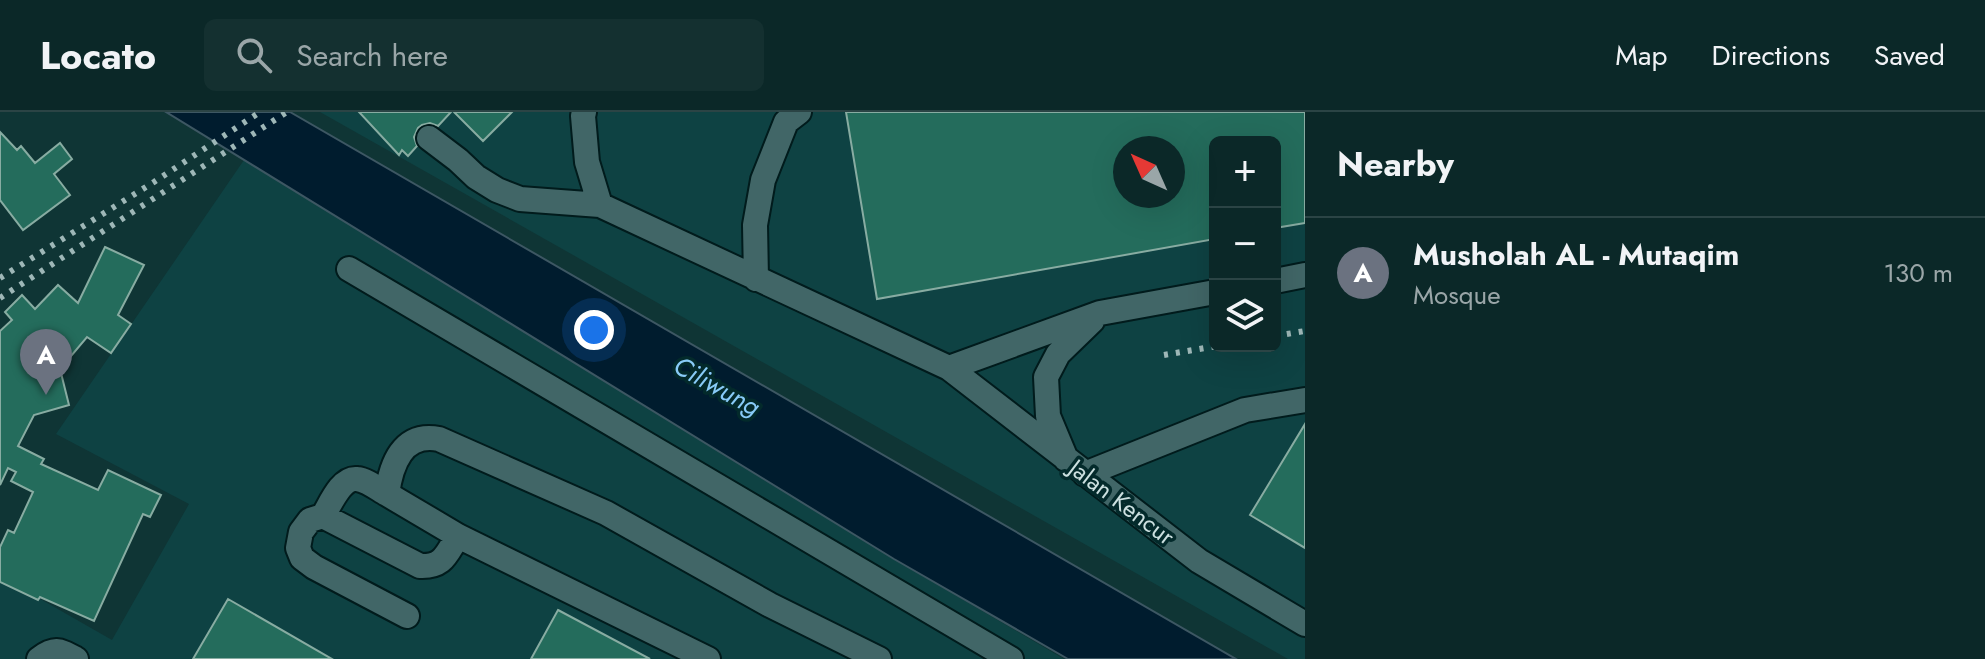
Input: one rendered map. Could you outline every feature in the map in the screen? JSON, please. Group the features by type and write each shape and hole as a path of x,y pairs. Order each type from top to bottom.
{"lane":[{"path":"429,138 476,177 497,190 520,199 600,205 587,162 584,112"},
{"path":"756,279 755,225 763,180 786,122 799,112"},
{"name":"Jalan Kencur","path":"600,205 949,368 1199,561 1305,624"},
{"path":"349,269 1011,659"},
{"path":"1280,280 1305,275"},
{"path":"949,368 1100,313 1209,293"},
{"path":"1100,313 1058,354 1046,377 1048,416 1076,467 1245,410 1305,400"},
{"path":"387,494 395,459 405,447 418,439 439,439 606,513 770,605 878,659"},
{"path":"407,616 302,558 298,548 301,532 310,520 323,516 350,479 359,479 458,536 708,659"},
{"path":"323,516 420,566 432,567 442,561 458,536"},
{"path":"39,659 50,651 60,651 76,659"}],"shaded area":[{"path":"320,112 1305,112 1305,659 1288,659"},
{"path":"244,160 894,559 1064,659 0,659 0,576 112,640 189,504 56,434"}],"water":[{"name":"Ciliwung","path":"166,112 290,112 1236,659 1068,659 894,559"}],"building":[{"path":"359,112 451,112 438,126 430,123 418,128 414,137 417,146 408,156 402,150 399,155"},
{"path":"454,112 512,112 483,141"},
{"path":"846,112 1305,112 1305,223 1281,227 1281,136 1209,136 1209,240 877,299"},
{"path":"0,132 17,150 21,146 35,163 60,143 72,159 54,174 70,195 23,230 0,200"},
{"path":"105,247 144,265 118,315 131,324 111,353 87,337 60,369 69,405 34,415 18,446 44,459 41,464 98,490 108,470 161,495 150,517 143,514 94,621 0,582 0,547 8,530 14,533 33,492 11,481 16,472 8,468 0,485 0,331 12,320 5,312 22,295 35,309 58,285 78,303"},
{"path":"1305,424 1305,548 1250,515"},
{"path":"228,599 332,659 193,659"},
{"path":"558,610 650,659 531,659"}],"railway":[{"path":"0,278 260,112"},
{"path":"0,298 287,112"},
{"path":"1281,335 1305,331"},
{"path":"1164,355 1209,347"}],"place":[{"name":"Musholah AL - Mutaqim","path":"46,395"}]}
